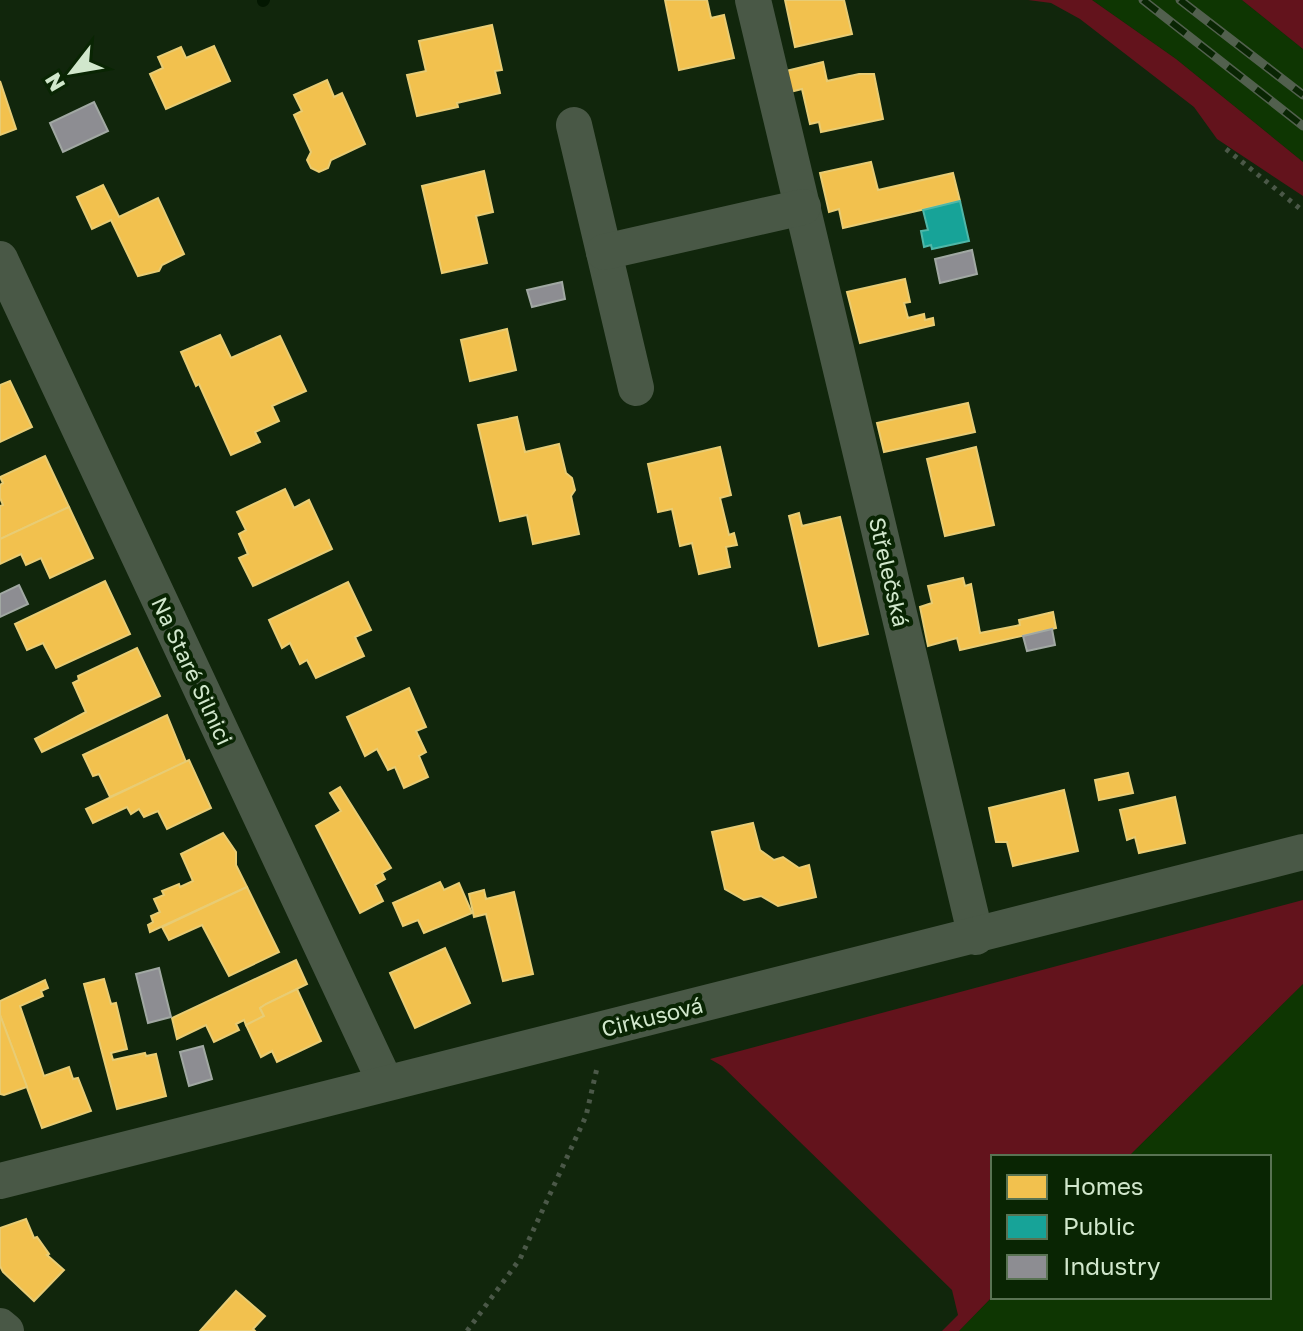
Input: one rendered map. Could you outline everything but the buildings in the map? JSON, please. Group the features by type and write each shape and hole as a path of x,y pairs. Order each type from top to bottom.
{"street":[{"name":"Střelečská","path":"753,0 976,937"},
{"path":"574,125 636,388"},
{"path":"604,252 803,207"},
{"name":"Na Staré Silnici","path":"0,259 385,1082"},
{"name":"Cirkusová","path":"0,1181 1303,852"},
{"path":"0,1326 6,1331"}],"path":[{"path":"1226,149 1303,211"},
{"path":"467,1331 520,1259 580,1130 606,1028"}],"shaded area":[{"path":"1028,0 1092,0 1176,59 1303,162 1303,196 1217,139 1194,107 1080,19 1051,3"},
{"path":"1092,0 1242,0 1303,49 1303,162 1176,59"},
{"path":"1242,0 1303,0 1303,49"},
{"path":"1303,900 1303,984 1130,1155 991,1155 991,1298 959,1331 942,1331 958,1315 952,1290 722,1066 710,1059"},
{"path":"1303,984 1303,1331 959,1331 991,1298 1271,1299 1271,1155 1130,1155"}],"railway":[{"path":"1143,0 1303,126"},
{"path":"1180,0 1303,95"}]}
